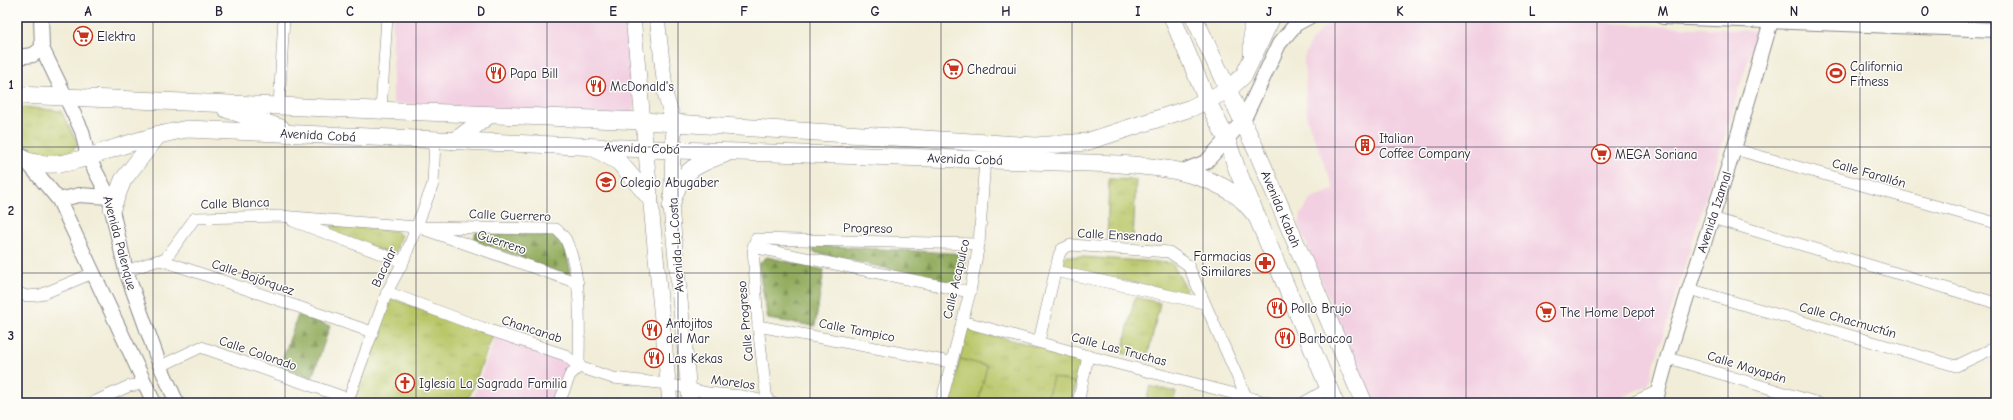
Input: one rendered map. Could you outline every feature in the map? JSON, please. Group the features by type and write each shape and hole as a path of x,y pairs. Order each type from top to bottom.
{"main road":[{"name":"Avenida La Costa","path":"633,17 670,403"},
{"name":"Avenida La Costa","path":"657,17 666,97 674,123 671,210 689,396"},
{"name":"Avenida Kabah","path":"1172,17 1206,100 1227,140 1257,217 1332,396"},
{"name":"Avenida Kabah","path":"1194,17 1243,121 1364,403"},
{"path":"1252,17 1252,57"},
{"name":"Avenida Cobá","path":"17,95 643,121 1036,146 1086,142 1191,108 1228,90 1244,75 1272,17"},
{"path":"209,103 297,134"},
{"path":"455,141 489,115"},
{"name":"Avenida Cobá","path":"20,156 52,165 88,158 159,134 187,129 646,149 1122,164 1183,171 1219,184 1238,196 1257,217"},
{"path":"110,202 123,180 159,134"},
{"path":"796,153 848,134"},
{"path":"590,146 619,162 651,205 661,210 671,210 675,190 683,177 694,166 735,151"},
{"path":"1036,146 1067,162"}],"street":[{"name":"Avenida Palenque","path":"41,17 42,48 64,97 82,131 88,158 110,202 126,271 159,363 178,403"},
{"path":"279,106 284,17"},
{"path":"381,110 386,17"},
{"path":"1183,171 1206,162 1243,121 1279,44 1296,24 1309,17"},
{"path":"1663,17 1896,21 1996,30"},
{"name":"Avenida Izamal","path":"1656,397 1734,149 1771,20"},
{"path":"17,57 33,55 42,48"},
{"name":"Bacalar","path":"348,401 387,292 403,262 433,184 435,140"},
{"name":"Calle Farallón","path":"1734,149 1996,223"},
{"path":"20,156 59,200 154,403"},
{"name":"Calle Acapulco","path":"941,403 950,362 970,292 979,244 985,159"},
{"path":"59,200 79,194 110,202"},
{"name":"Calle Blanca","path":"280,216 403,262"},
{"name":"Calle Blanca","path":"164,260 194,218 280,216 416,227"},
{"path":"1712,218 1996,302"},
{"name":"Calle Guerrero","path":"416,227 556,229 566,239 578,283 580,367"},
{"name":"Guerrero","path":"416,227 578,283"},
{"path":"754,243 970,292"},
{"name":"Progreso","path":"754,243 979,244"},
{"name":"Calle Progreso","path":"754,243 758,326 770,402"},
{"name":"Calle Ensenada","path":"1040,341 1055,271 1062,249 1071,245 1169,252 1188,265 1248,400"},
{"path":"126,271 158,260 164,260"},
{"name":"Calle Bojórquez","path":"164,260 372,332"},
{"path":"1055,271 1204,303"},
{"path":"17,292 26,296 40,295 93,273"},
{"name":"Calle Chacmuctún","path":"1689,289 1956,366 1996,347"},
{"name":"Chancanab","path":"387,292 483,328 565,355 580,367 613,378 668,384"},
{"name":"Calle Las Truchas","path":"962,321 1040,341 1088,356 1248,400 1270,403"},
{"name":"Calle Tampico","path":"758,326 950,362"},
{"name":"Calle Colorado","path":"159,363 166,364 200,347 348,401"},
{"path":"1078,403 1088,356"},
{"name":"Calle Mayapán","path":"1667,359 1675,360 1818,403"},
{"path":"559,403 570,374 580,367"},
{"path":"92,403 129,386 145,384"},
{"name":"Morelos","path":"668,384 689,396 770,402"},
{"path":"1303,403 1332,396"},
{"path":"1631,403 1656,397"}],"shaded area":[{"path":"393,17 626,17 635,100 633,110 629,116 393,103"},
{"path":"1342,17 1492,17 1754,31 1756,34 1648,385 1610,403 1371,403 1299,225 1301,215 1310,200 1334,189 1307,119 1304,58 1310,43 1322,29"},
{"path":"497,333 573,361 557,403 471,403"}],"green space":[{"path":"24,107 61,111 78,144 72,151 56,158 46,159 35,155 19,144 16,117 18,110"},
{"path":"1109,179 1136,180 1133,241 1107,240"},
{"path":"332,225 397,231 401,236 394,255 331,233"},
{"path":"476,232 558,236 564,244 571,272 565,274 485,245 474,240"},
{"path":"812,245 966,254 960,285 813,252"},
{"path":"1066,256 1172,263 1187,290 1182,294 1059,266"},
{"path":"767,257 824,270 815,326 768,319 758,264"},
{"path":"1135,297 1160,303 1147,359 1122,353"},
{"path":"390,298 493,335 467,403 353,403"},
{"path":"298,315 330,326 312,378 280,367"},
{"path":"967,329 1083,358 1071,403 949,403"},
{"path":"960,359 987,366 978,403 949,402"},
{"path":"1053,377 1076,383 1072,403 1046,403"},
{"path":"1150,386 1176,392 1173,403 1146,403"}],"place":[{"name":"Elektra","path":"83,36"},
{"name":"Chedraui","path":"953,69"},
{"name":"Papa Bill","path":"496,73"},
{"name":"California Fitness","path":"1836,73"},
{"name":"McDonald's","path":"596,86"},
{"name":"Italian Coffee Company","path":"1365,145"},
{"name":"MEGA Soriana","path":"1601,154"},
{"name":"Colegio Abugaber","path":"606,182"},
{"name":"Farmacias Similares","path":"1265,263"},
{"name":"Pollo Brujo","path":"1277,308"},
{"name":"The Home Depot","path":"1546,312"},
{"name":"Antojitos del Mar","path":"652,330"},
{"name":"Barbacoa","path":"1285,338"},
{"name":"Las Kekas","path":"654,358"},
{"name":"Iglesia La Sagrada Familia","path":"405,383"}]}
